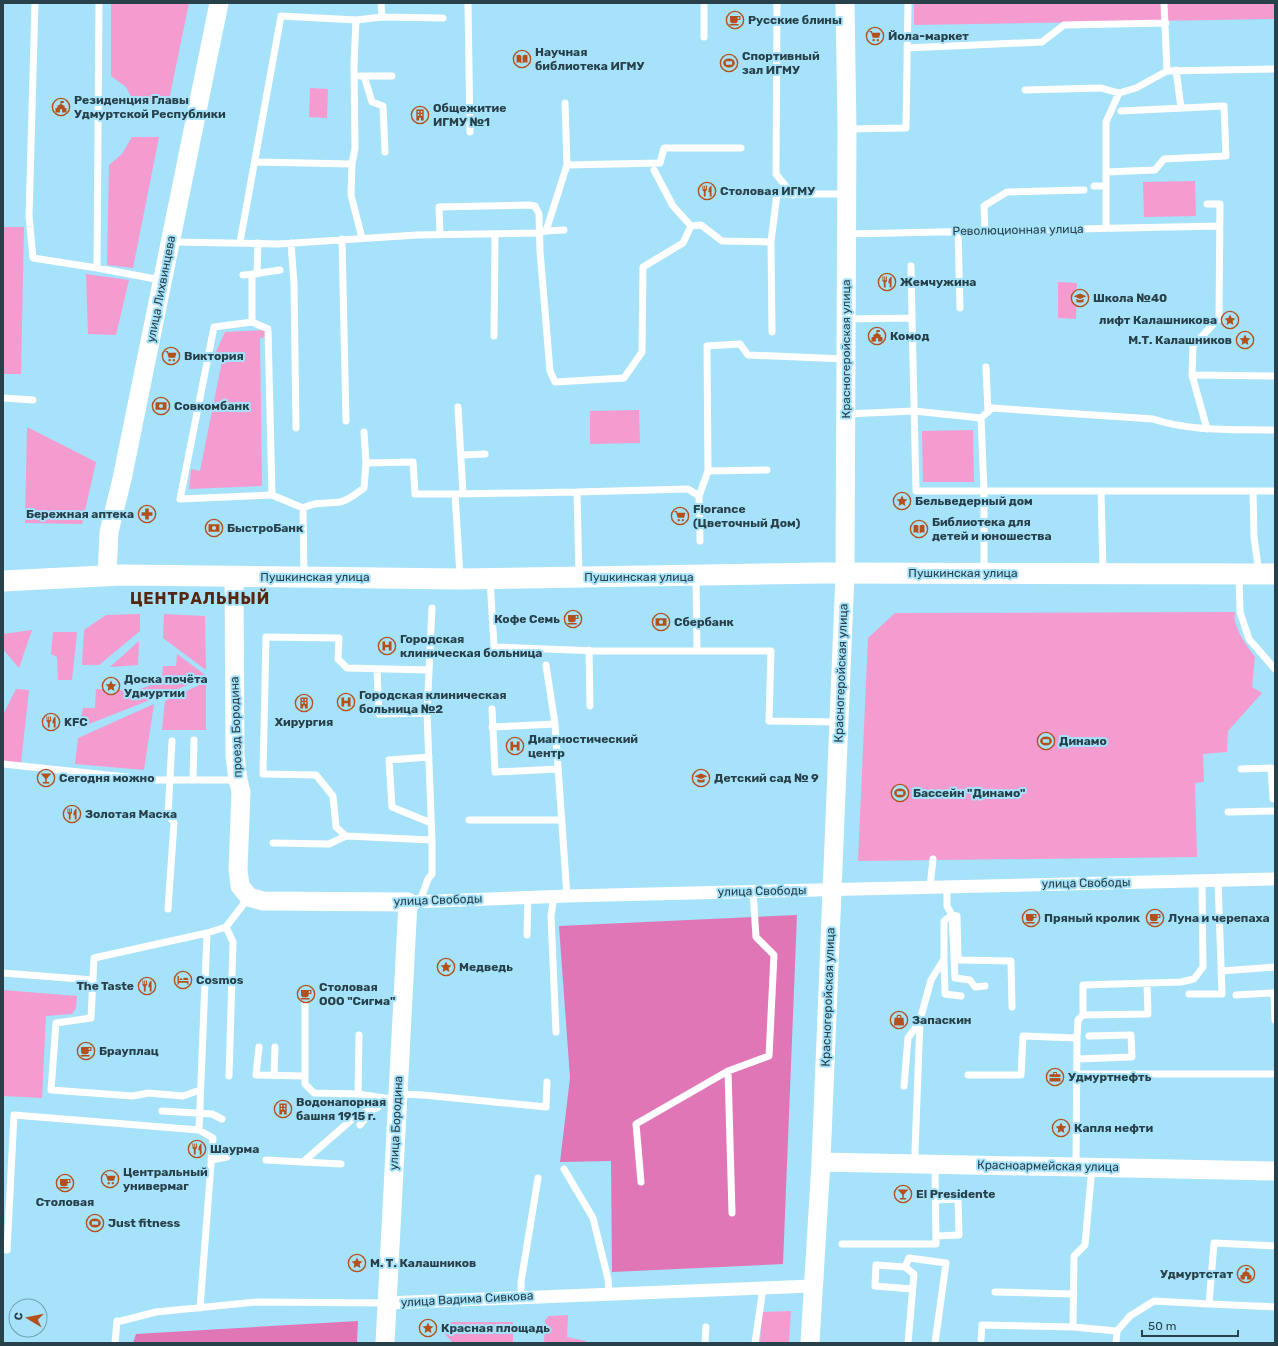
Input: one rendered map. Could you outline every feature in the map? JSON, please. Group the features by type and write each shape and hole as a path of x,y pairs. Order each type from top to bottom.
{"main road":[{"name":"Пушкинская улица","path":"3,581 107,575 490,578 845,573 1267,574"}],"street":[{"name":"улица Лихвинцева","path":"107,575 109,532 122,479 220,3"},
{"name":"Красногеройская улица","path":"810,1343 822,1162 845,573 845,3"},
{"name":"проезд Бородина","path":"234,577 235,756 241,792 238,869 240,886 249,897"},
{"name":"улица Свободы","path":"249,897 264,901 414,902 554,896 1275,879"},
{"name":"улица Бородина","path":"385,1343 394,1098 414,902"},
{"name":"Красноармейская улица","path":"822,1162 1275,1171"},
{"name":"улица Вадима Сивкова","path":"386,1303 521,1296 813,1286"}],"lane":[{"path":"35,3 29,216 33,258 97,268 163,281"},
{"path":"97,268 99,3"},
{"path":"381,3 382,17"},
{"path":"468,3 470,132"},
{"path":"704,3 704,37"},
{"path":"777,3 776,174 793,195"},
{"path":"846,128 906,128 908,3"},
{"path":"1164,3 1167,71"},
{"path":"240,242 281,16 356,20 382,17 443,18"},
{"path":"356,20 354,76 355,148 352,164 352,195 362,238"},
{"path":"907,48 1042,42 1064,25 1166,23"},
{"path":"1025,90 1101,88 1119,93 1136,88 1167,71 1275,69"},
{"path":"1176,70 1181,108"},
{"path":"354,76 392,76"},
{"path":"364,76 372,102 383,106 385,152"},
{"path":"1106,228 1106,122 1119,93"},
{"path":"543,232 567,165 566,103"},
{"path":"1106,172 1155,170 1164,158 1226,156 1224,106 1121,111"},
{"path":"567,165 654,166 660,163 664,148 741,148"},
{"path":"255,162 352,164"},
{"path":"654,166 673,206 691,226"},
{"path":"1094,186 1106,186"},
{"path":"985,231 984,206 1006,192 1084,190"},
{"path":"772,332 771,242 777,194 846,194"},
{"path":"1207,204 1220,204 1219,318 1193,346 1192,375 1207,429"},
{"path":"440,235 439,207 535,206 539,214 543,232 550,370 555,382 624,378 642,352 643,267 683,243 691,226"},
{"path":"691,226 701,225 722,241 771,242"},
{"name":"Революционная улица","path":"846,234 1220,226"},
{"path":"170,242 291,243 362,238 440,235 495,235 564,230"},
{"path":"958,231 960,308"},
{"path":"494,336 495,235"},
{"path":"342,239 346,421"},
{"path":"257,274 258,243"},
{"path":"291,243 294,284 296,428"},
{"path":"911,266 916,491 1275,492"},
{"path":"252,322 252,274 280,270"},
{"path":"243,275 257,274"},
{"path":"846,319 912,318"},
{"path":"272,495 268,329 252,322 214,327 180,499 272,495 303,508 314,503 341,502 354,496 364,488 366,463 364,432"},
{"path":"700,540 700,496 708,471 707,346 740,344 748,355 846,359"},
{"path":"986,367 988,412"},
{"path":"1192,375 1275,376"},
{"path":"3,398 33,400"},
{"path":"458,407 461,455 459,494 460,578"},
{"path":"845,414 914,411 981,418 992,408 1154,419 1163,422 1207,429 1275,430"},
{"path":"981,418 984,492 984,573"},
{"path":"461,455 485,454"},
{"path":"366,463 413,462 415,494 688,489 700,496"},
{"path":"708,471 767,470"},
{"path":"577,492 579,577"},
{"path":"1101,492 1103,573"},
{"path":"1253,492 1254,537 1267,574"},
{"path":"303,508 304,577"},
{"path":"1239,574 1240,612 1249,639 1275,669"},
{"path":"696,576 697,651"},
{"path":"490,578 494,647 588,650 771,651 769,722 839,722"},
{"path":"414,902 432,874 427,713 432,608"},
{"path":"346,836 336,827 333,796 316,775 263,774 266,637 339,638 338,659 347,668 429,670"},
{"path":"588,650 590,706"},
{"path":"546,665 554,724 567,896"},
{"path":"377,669 378,714 427,713"},
{"path":"492,709 495,772 558,769"},
{"path":"492,727 554,724"},
{"path":"193,780 194,740"},
{"path":"168,909 174,823 168,814 172,741"},
{"path":"429,757 389,760 392,807 431,823"},
{"path":"3,764 147,779 238,780"},
{"path":"1241,769 1271,768 1273,799 1275,799"},
{"path":"1228,812 1275,811"},
{"path":"469,820 562,820"},
{"path":"273,842 329,844 346,836 432,840"},
{"path":"930,887 933,859"},
{"path":"1083,1015 1083,985 1181,982 1194,979 1203,967 1202,880"},
{"path":"1189,994 1222,994 1218,880"},
{"path":"946,886 947,906 952,914 955,978 970,980 975,986 984,986"},
{"path":"641,1182 636,1124 728,1071 769,1056 774,956 756,937 753,891"},
{"path":"554,896 551,916 556,1032"},
{"path":"200,1090 183,1096 148,1093 133,1096 51,1090 56,1023 90,1018 94,958 207,933 226,927 249,897"},
{"path":"527,934 528,897"},
{"path":"952,914 944,921 945,994 961,996"},
{"path":"952,914 957,916 958,960 1011,961 1012,1007"},
{"path":"226,927 233,942 229,1076"},
{"path":"198,1130 200,1113 207,933"},
{"path":"842,1244 936,1244 936,1200 926,1164 915,1151 920,1020 931,980 944,958"},
{"path":"1221,971 1275,967"},
{"path":"3,973 93,980"},
{"path":"1074,1327 1074,1256 1085,1245 1084,1167 1077,1074 1078,1020 1083,1015 1148,1014 1147,983"},
{"path":"1236,995 1274,993 1275,1020"},
{"path":"305,1003 305,1084 314,1093 358,1094 394,1098 423,1095 546,1107 548,1082"},
{"path":"904,1086 908,1038 920,1020"},
{"path":"358,1094 359,1035"},
{"path":"1077,1059 1132,1057 1131,1035 1089,1036"},
{"path":"968,1075 1021,1075 1023,1036 1077,1038"},
{"path":"259,1047 256,1075 305,1076"},
{"path":"274,1075 275,1047"},
{"path":"728,1071 732,1214"},
{"path":"1077,1074 1275,1074"},
{"path":"360,1125 371,1112 394,1098"},
{"path":"162,1111 212,1114 222,1119"},
{"path":"303,1162 357,1115 371,1112"},
{"path":"7,1250 14,1115 198,1130 213,1138 200,1308"},
{"path":"211,1160 227,1157"},
{"path":"266,1160 341,1164"},
{"path":"564,1169 593,1218 608,1279 609,1293"},
{"path":"521,1296 521,1282 538,1178"},
{"path":"936,1200 958,1199 959,1235 936,1236"},
{"path":"1209,1304 1214,1243 1275,1246"},
{"path":"905,1267 909,1258 946,1263 935,1343"},
{"path":"908,1343 914,1274 905,1267 876,1265 875,1286 912,1289"},
{"path":"755,1343 763,1288"},
{"path":"995,1292 1074,1294"},
{"path":"1116,1343 1116,1331 1130,1316 1154,1301 1275,1307"},
{"name":"улица Вадима Сивкова","path":"115,1343 119,1321 156,1312 257,1302 386,1303"},
{"path":"981,1339 982,1324 1074,1327 1116,1331"},
{"path":"705,1343 706,1327"}],"shaded area":[{"path":"111,3 189,3 169,100 134,102 126,87 111,76"},
{"path":"914,3 1275,3 1275,19 914,25"},
{"path":"310,88 328,89 327,118 309,117"},
{"path":"132,137 159,137 133,268 107,265 109,165 122,154"},
{"path":"1195,181 1196,216 1144,217 1143,182"},
{"path":"3,227 24,227 21,374 3,374"},
{"path":"86,274 129,280 116,335 88,334"},
{"path":"1058,282 1077,283 1076,319 1058,318"},
{"path":"266,330 267,337 260,338 262,486 189,489 191,469 200,471 223,356 215,354 225,332"},
{"path":"639,410 640,443 590,444 590,411"},
{"path":"27,427 96,462 82,524 25,523"},
{"path":"973,430 974,482 923,482 922,431"},
{"name":"Динамо","path":"1235,612 1238,630 1244,642 1255,657 1252,687 1262,693 1228,731 1227,752 1203,754 1204,782 1195,783 1197,857 858,861 868,638 895,613"},
{"path":"140,614 140,631 99,665 82,665 84,630 106,615"},
{"path":"164,614 205,616 206,670 163,638"},
{"path":"32,630 19,668 3,649 3,634"},
{"path":"53,632 77,632 72,680 58,680 57,657 51,654"},
{"path":"139,641 138,665 110,667"},
{"path":"177,654 208,677 79,728 83,708 95,708 96,689 131,690 147,687 162,677 163,666 176,666"},
{"path":"206,682 206,730 162,730 165,701"},
{"path":"16,689 29,690 21,763 3,762 3,715"},
{"path":"154,704 144,770 75,764 78,738"},
{"path":"797,915 783,1264 612,1272 611,1161 560,1162 570,1078 559,926"},
{"path":"3,990 77,996 76,1008 72,1014 46,1016 42,1098 3,1096"},
{"path":"791,1311 789,1343 760,1343 762,1312"},
{"path":"568,1315 567,1337 586,1341 585,1343 544,1343 545,1320 549,1316"},
{"path":"358,1321 357,1343 133,1343 136,1334"},
{"path":"445,1322 513,1322 513,1343 453,1343 445,1334"}],"place":[{"name":"Русские блины","path":"735,20"},
{"name":"Йола-маркет","path":"875,36"},
{"name":"Научная библиотека ИГМУ","path":"522,59"},
{"name":"Спортивный зал ИГМУ","path":"729,63"},
{"name":"Резиденция Главы Удмуртской Республики","path":"61,107"},
{"name":"Общежитие ИГМУ №1","path":"420,115"},
{"name":"Столовая ИГМУ","path":"707,191"},
{"name":"Жемчужина","path":"887,282"},
{"name":"Школа №40","path":"1080,298"},
{"name":"лифт Калашникова","path":"1230,320"},
{"name":"Комод","path":"877,336"},
{"name":"М.Т. Калашников","path":"1245,340"},
{"name":"Виктория","path":"171,356"},
{"name":"Совкомбанк","path":"161,406"},
{"name":"Бельведерный дом","path":"902,501"},
{"name":"Бережная аптека","path":"147,514"},
{"name":"Florance (Цветочный Дом)","path":"680,516"},
{"name":"БыстроБанк","path":"214,528"},
{"name":"Библиотека для детей и юношества","path":"919,529"},
{"name":"Кофе Семь","path":"573,619"},
{"name":"Сбербанк","path":"661,622"},
{"name":"Городская клиническая больница","path":"387,646"},
{"name":"Доска почёта Удмуртии","path":"111,686"},
{"name":"Городская клиническая больница №2","path":"346,702"},
{"name":"Хирургия","path":"304,703"},
{"name":"KFC","path":"51,722"},
{"name":"Динамо","path":"1046,741"},
{"name":"Диагностический центр","path":"515,746"},
{"name":"Сегодня можно","path":"46,778"},
{"name":"Детский сад № 9","path":"701,778"},
{"name":"Бассейн \"Динамо\"","path":"900,793"},
{"name":"Золотая Маска","path":"72,814"},
{"name":"Пряный кролик","path":"1031,918"},
{"name":"Луна и черепаха","path":"1155,918"},
{"name":"Медведь","path":"446,967"},
{"name":"Cosmos","path":"183,980"},
{"name":"The Taste","path":"147,986"},
{"name":"Столовая ООО \"Сигма\"","path":"306,994"},
{"name":"Запаскин","path":"899,1020"},
{"name":"Брауплац","path":"86,1051"},
{"name":"Удмуртнефть","path":"1055,1077"},
{"name":"Водонапорная башня 1915 г.","path":"283,1109"},
{"name":"Капля нефти","path":"1061,1128"},
{"name":"Шаурма","path":"197,1149"},
{"name":"Центральный универмаг","path":"110,1179"},
{"name":"Столовая","path":"65,1183"},
{"name":"El Presidente","path":"903,1194"},
{"name":"Just fitness","path":"95,1223"},
{"name":"М. Т. Калашников","path":"357,1263"},
{"name":"Удмуртстат","path":"1246,1274"},
{"name":"Красная площадь","path":"428,1328"}],"district":[{"name":"ЦЕНТРАЛЬНЫЙ","path":"200,598"}]}
